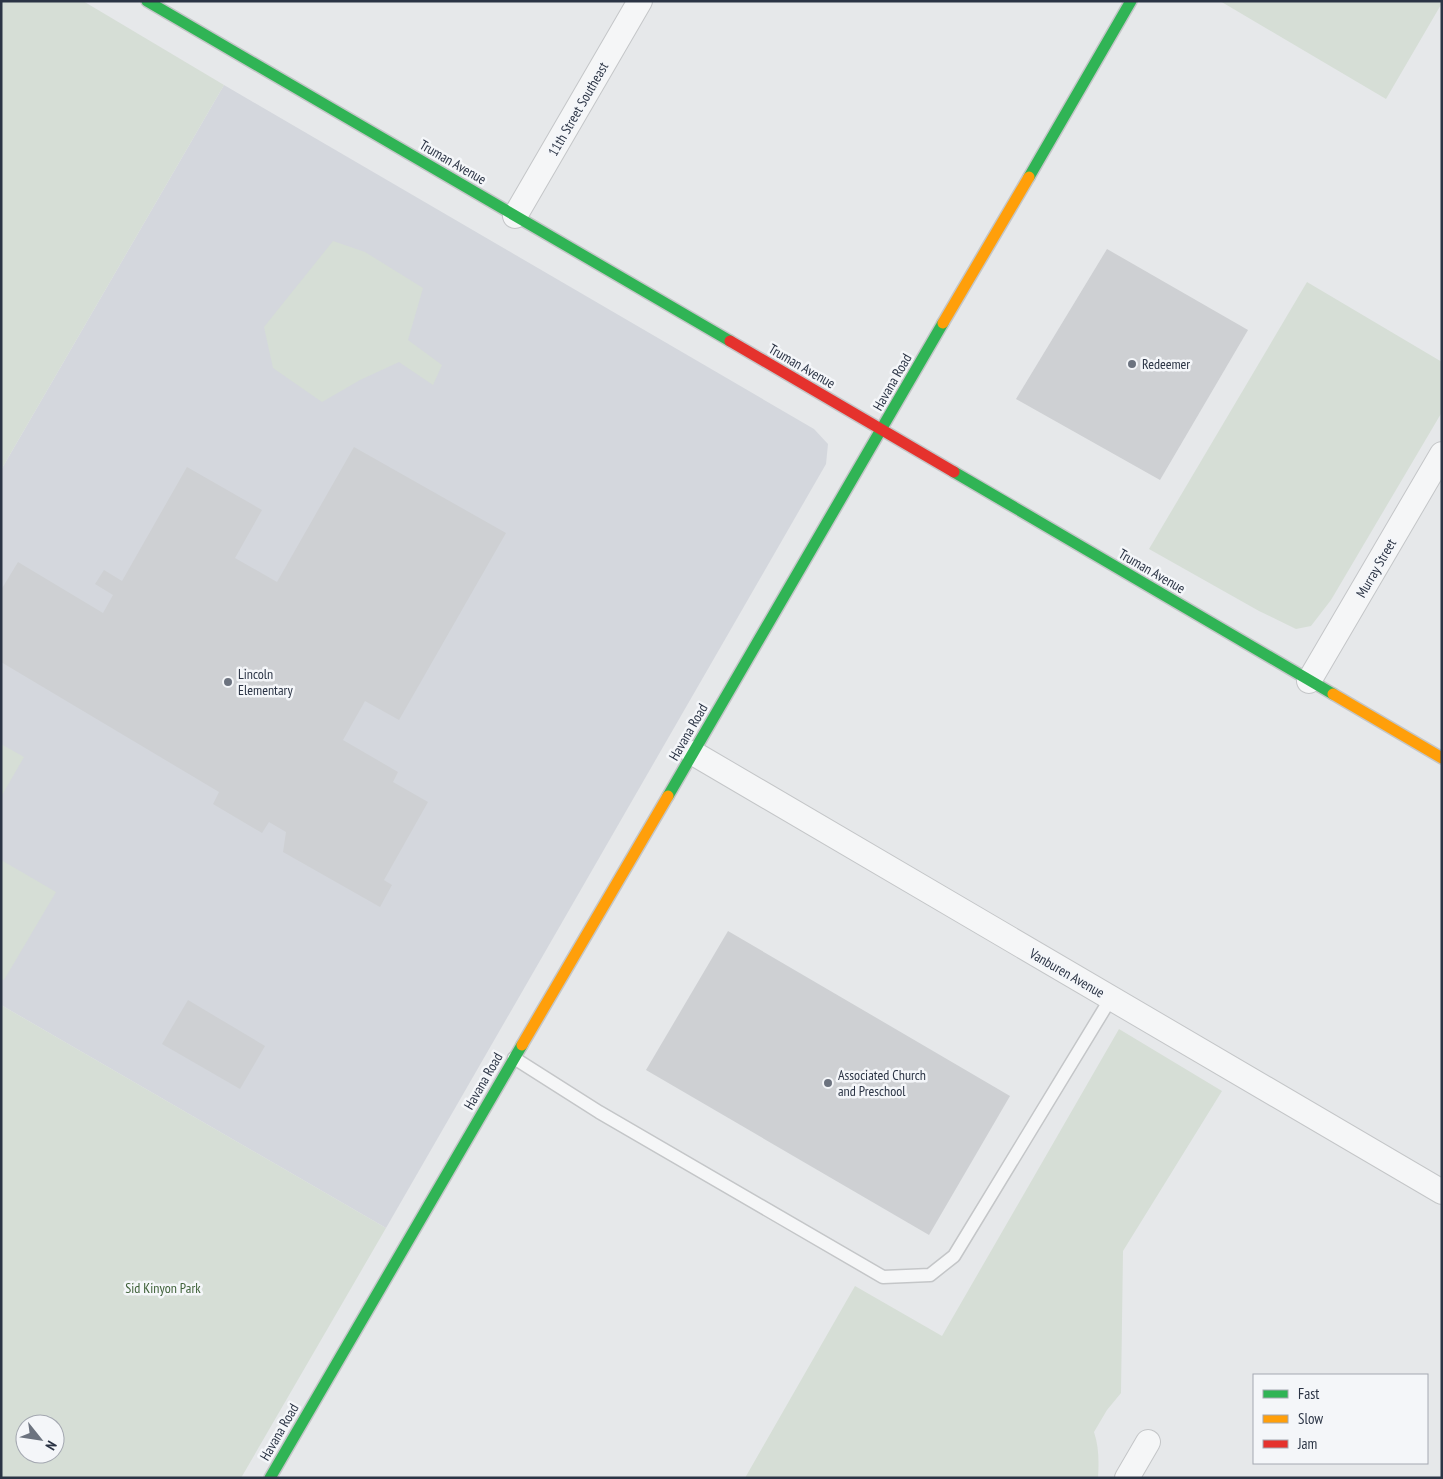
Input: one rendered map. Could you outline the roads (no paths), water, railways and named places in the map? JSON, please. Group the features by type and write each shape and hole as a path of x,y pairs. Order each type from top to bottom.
{"street":[{"name":"11th Street Southeast","path":"515,216 640,1"},
{"name":"Havana Road","path":"270,1478 1131,1"},
{"name":"Truman Avenue","path":"148,2 1442,758"},
{"name":"Murray Street","path":"1309,681 1442,454"},
{"name":"Vanburen Avenue","path":"693,753 1442,1192"},
{"path":"1127,1478 1148,1442"}],"lane":[{"path":"514,1058 598,1112 883,1278 930,1275 954,1256 1111,998"}],"place":[{"name":"Redeemer","path":"1132,364"},
{"name":"Lincoln Elementary","path":"228,682"},
{"name":"Associated Church and Preschool","path":"828,1083"}],"park label":[{"name":"Sid Kinyon Park","path":"163,1288"}]}
